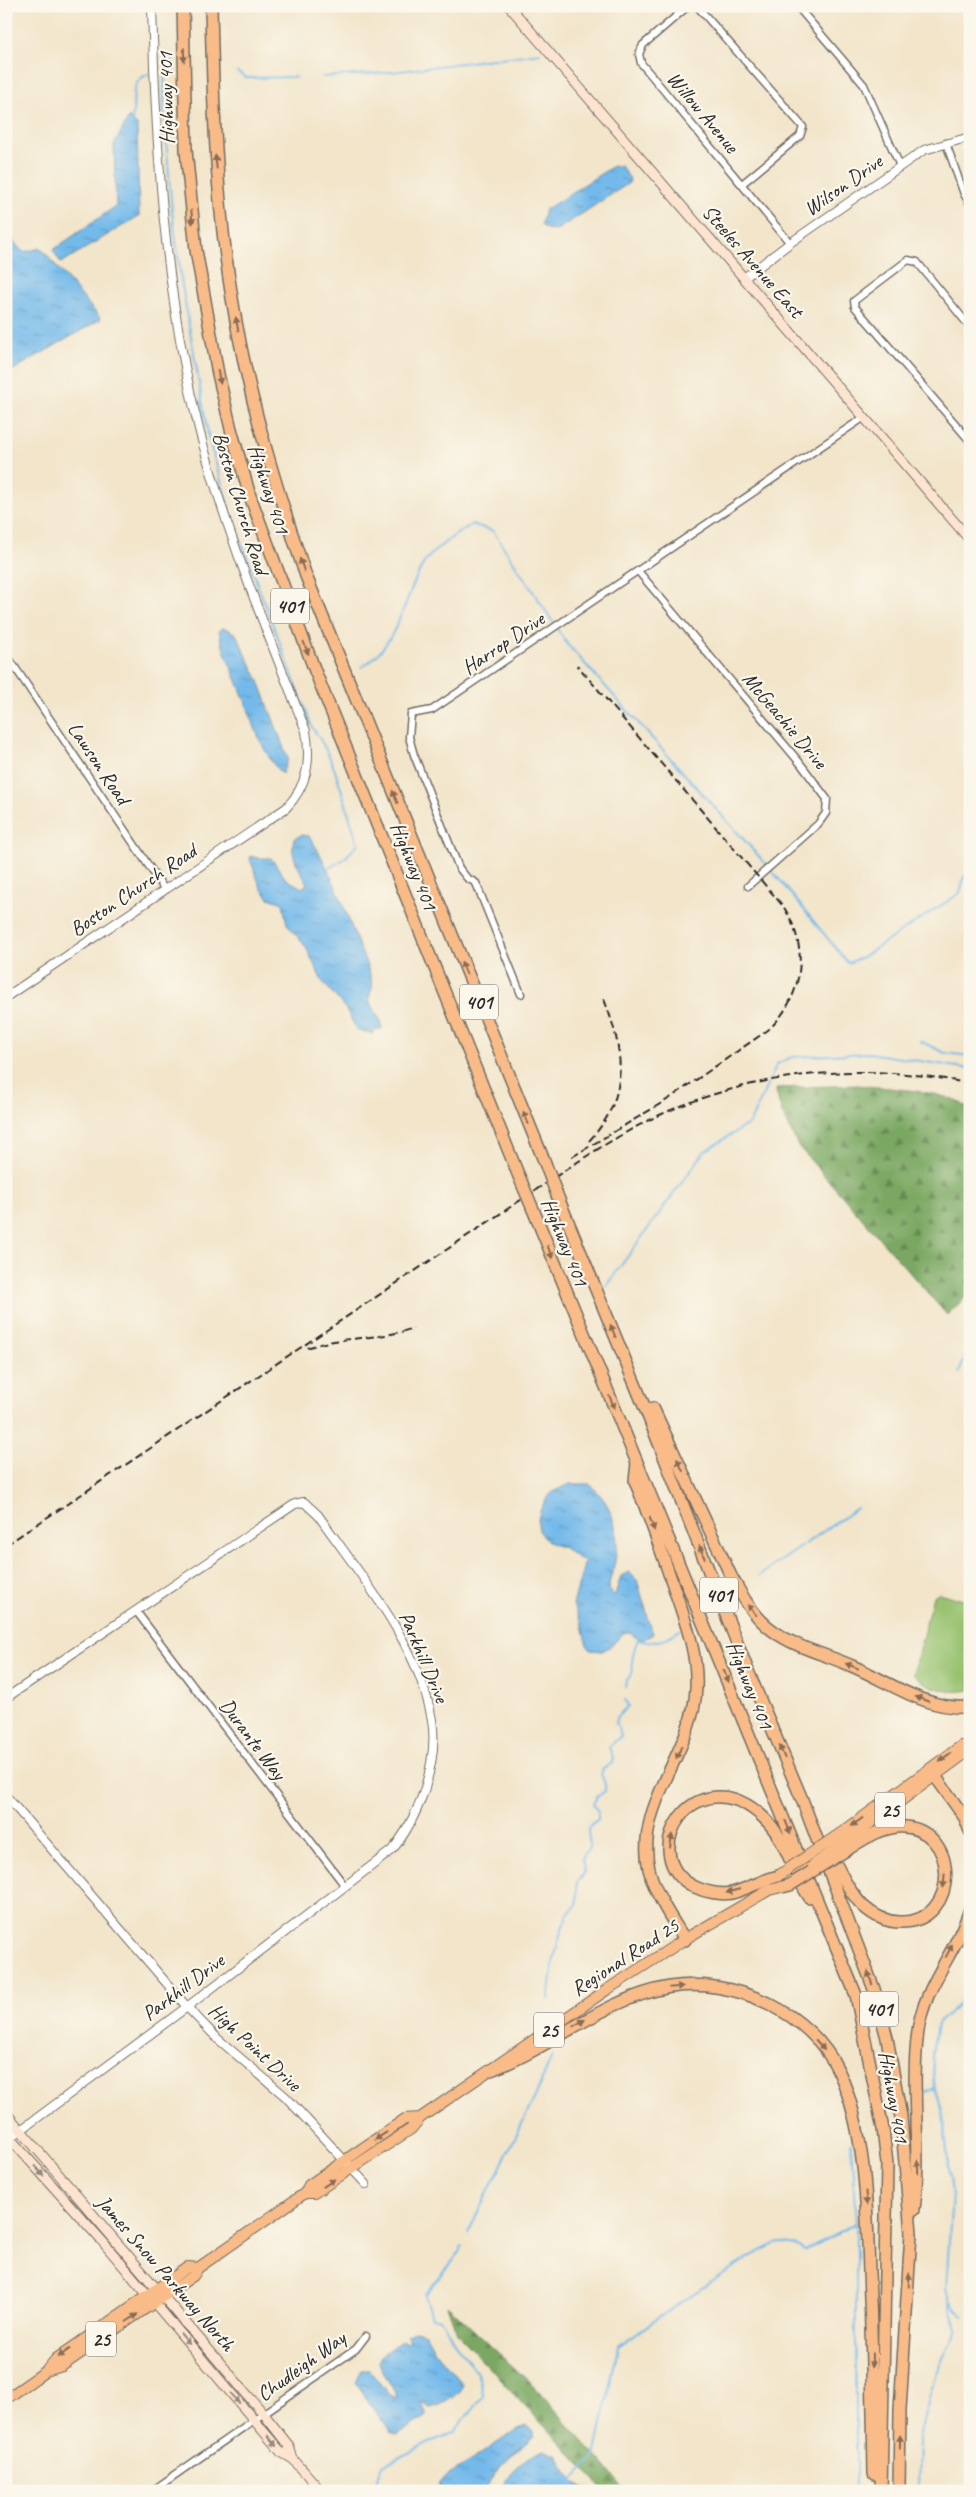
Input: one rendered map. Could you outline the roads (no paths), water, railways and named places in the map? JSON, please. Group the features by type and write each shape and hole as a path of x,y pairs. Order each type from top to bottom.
{"highway":[{"name":"Highway 401","path":"183,6 186,150 196,250 218,374 231,429 256,514 315,672 584,1339 637,1461 856,1995 883,2129 887,2164 881,2491"},
{"name":"Highway 401","path":"210,6 215,147 228,273 244,366 276,481 306,576 639,1392 750,1676 801,1797 863,1957 886,2038 901,2117 911,2233 900,2410 899,2491"},
{"path":"639,1392 651,1404 731,1576 745,1601 758,1617 772,1630 789,1641 825,1657 850,1664 918,1697 943,1705 970,1707"},
{"path":"637,1461 635,1481 690,1634 695,1662 696,1687 690,1726 651,1818 646,1850 654,1886 685,1940"},
{"path":"935,1776 965,1818 970,1831"},
{"path":"801,1797 849,1887 869,1911 891,1922 905,1922 928,1914 938,1906 943,1894 945,1868 942,1854 930,1836 920,1830 895,1827 871,1836 845,1842 790,1885 780,1882 731,1893 702,1890 679,1876 672,1865 670,1844 673,1829 687,1808 700,1800 716,1797 732,1798 747,1805 775,1829 785,1844 807,1895 826,1920"},
{"path":"911,2233 918,2181 916,2064 918,2030 928,1993 970,1909"},
{"path":"490,2070 513,2062 613,2004 669,1988 701,1985 743,1992 777,2007 800,2024 821,2046 839,2071 849,2096 865,2186 875,2491"}],"main road":[{"name":"Steeles Avenue East","path":"509,6 970,540"},
{"name":"25","path":"780,1882 845,1842 966,1753 969,1746 961,1746 845,1842"},
{"name":"Regional Road 25","path":"6,2399 46,2371 62,2366 155,2296 193,2276 198,2268 305,2193 314,2193 405,2119 420,2118 685,1940 780,1882"},
{"name":"James Snow Parkway North","path":"6,2113 12,2135 155,2296 263,2413 289,2446 293,2459"},
{"name":"James Snow Parkway North","path":"12,2135 155,2296 281,2452 293,2459 322,2491"}],"street":[{"name":"Boston Church Road","path":"6,997 286,808 304,784 309,760 306,731 257,609 222,510 200,432 186,369 162,208 155,102 152,6"},
{"name":"Willow Avenue","path":"688,6 643,45 639,54 641,63 790,242"},
{"path":"697,6 802,127 800,136 742,184"},
{"path":"796,6 864,85 900,166"},
{"name":"Wilson Drive","path":"744,278 790,242 924,150 970,137"},
{"path":"946,143 964,194 970,204"},
{"path":"970,326 917,262 912,260 908,260 854,301 855,307 970,441"},
{"name":"Harrop Drive","path":"521,994 476,883 467,878 459,868 414,755 409,737 410,714 432,710 863,418"},
{"name":"McGeachie Drive","path":"638,571 816,782 828,799 826,813 818,824 748,886"},
{"name":"Lawson Road","path":"6,654 165,890"},
{"name":"Parkhill Drive","path":"6,1698 295,1504 308,1504 318,1515 398,1632 426,1694 432,1721 432,1758 423,1794 410,1824 391,1851 187,2007 12,2135"},
{"name":"Durante Way","path":"136,1611 345,1886"},
{"name":"High Point Drive","path":"6,1796 187,2007 216,2038 286,2097 366,2184"},
{"name":"Chudleigh Way","path":"152,2491 356,2349 366,2336"}],"water":[{"path":"129,117 137,125 139,216 61,263 53,250 116,206 114,145"},
{"path":"613,166 621,166 630,179 629,183 557,230 546,229 541,225 545,210"},
{"path":"6,234 23,252 41,248 101,319 6,374"},
{"path":"221,628 228,629 236,634 259,681 288,759 282,774 261,742 224,650 219,630"},
{"path":"301,835 309,836 324,861 368,968 372,986 369,999 382,1025 382,1029 375,1030 373,1034 357,1030 345,1008 322,981 306,947 287,924 283,903 269,898 261,888 250,859 251,856 271,858 286,879 302,888 307,884 296,862 293,851 294,839"},
{"path":"570,1484 589,1484 597,1491 609,1509 613,1518 617,1539 610,1590 611,1594 615,1595 621,1576 629,1572 637,1580 653,1634 641,1641 629,1632 623,1633 606,1649 591,1650 587,1645 581,1622 573,1605 585,1561 566,1549 546,1540 538,1526 539,1513 545,1501 555,1491"},
{"path":"416,2330 425,2333 435,2351 463,2385 454,2397 440,2405 430,2408 421,2402 426,2413 425,2417 397,2435 390,2432 355,2382 362,2370 369,2370 389,2395 398,2398 378,2362 381,2356 402,2340 406,2343 409,2342 407,2335"},
{"path":"527,2426 534,2431 534,2437 499,2468 483,2491 438,2491 439,2482 518,2429"},
{"path":"544,2450 557,2455 574,2482 591,2491 499,2491 518,2466 536,2453"}],"waterway":[{"path":"323,77 384,73 540,53"},
{"path":"175,57 165,66 164,116 172,212 182,285 209,440 231,515 312,727 328,754 340,784 358,844 344,859 329,868"},
{"path":"237,72 247,78 296,77"},
{"path":"132,122 135,88 142,77 149,74"},
{"path":"362,667 374,658 392,635 415,579 426,560 445,543 472,524 493,531 555,625"},
{"path":"557,629 568,645 773,872 848,963 861,958 960,893 964,877 970,873"},
{"path":"920,1041 945,1053 970,1056"},
{"path":"606,1286 705,1151 750,1123 777,1064 792,1057 869,1053 970,1069"},
{"path":"959,1373 970,1344"},
{"path":"759,1576 857,1508"},
{"path":"641,1641 657,1641 680,1630"},
{"path":"625,1687 626,1681 633,1671 632,1659 638,1639"},
{"path":"549,2000 552,1969 560,1934 567,1916 577,1905 577,1882 583,1875 582,1860 589,1845 588,1830 592,1823 598,1820 598,1812 593,1804 597,1797 605,1791 605,1784 601,1774 603,1769 612,1763 613,1757 609,1747 621,1736 616,1723 618,1716 628,1706 625,1700"},
{"path":"918,2491 919,2437 935,2375 957,2329 946,2289 952,2194 942,2109 935,2088 932,2055 937,2024 970,1995"},
{"path":"468,2233 535,2097 552,2056"},
{"path":"924,2093 935,2088"},
{"path":"851,2142 856,2224 856,2491"},
{"path":"571,2481 595,2457 618,2346 726,2272 768,2247 787,2243 804,2251 856,2224"},
{"path":"369,2491 376,2483 383,2465 455,2431 483,2396 477,2374 441,2319 432,2317 425,2295 457,2256 462,2246"},
{"path":"951,2303 964,2317"}],"railway":[{"path":"572,1157 670,1098 768,1030 780,1017 796,987 800,955 792,922 783,906 577,665"},
{"path":"589,1141 603,1124 612,1107 620,1072 616,1035 603,997"},
{"path":"6,1545 570,1167 614,1139 662,1114 699,1099 736,1088 813,1074 892,1073 970,1084"},
{"path":"307,1348 334,1341 387,1335 413,1328"}]}
